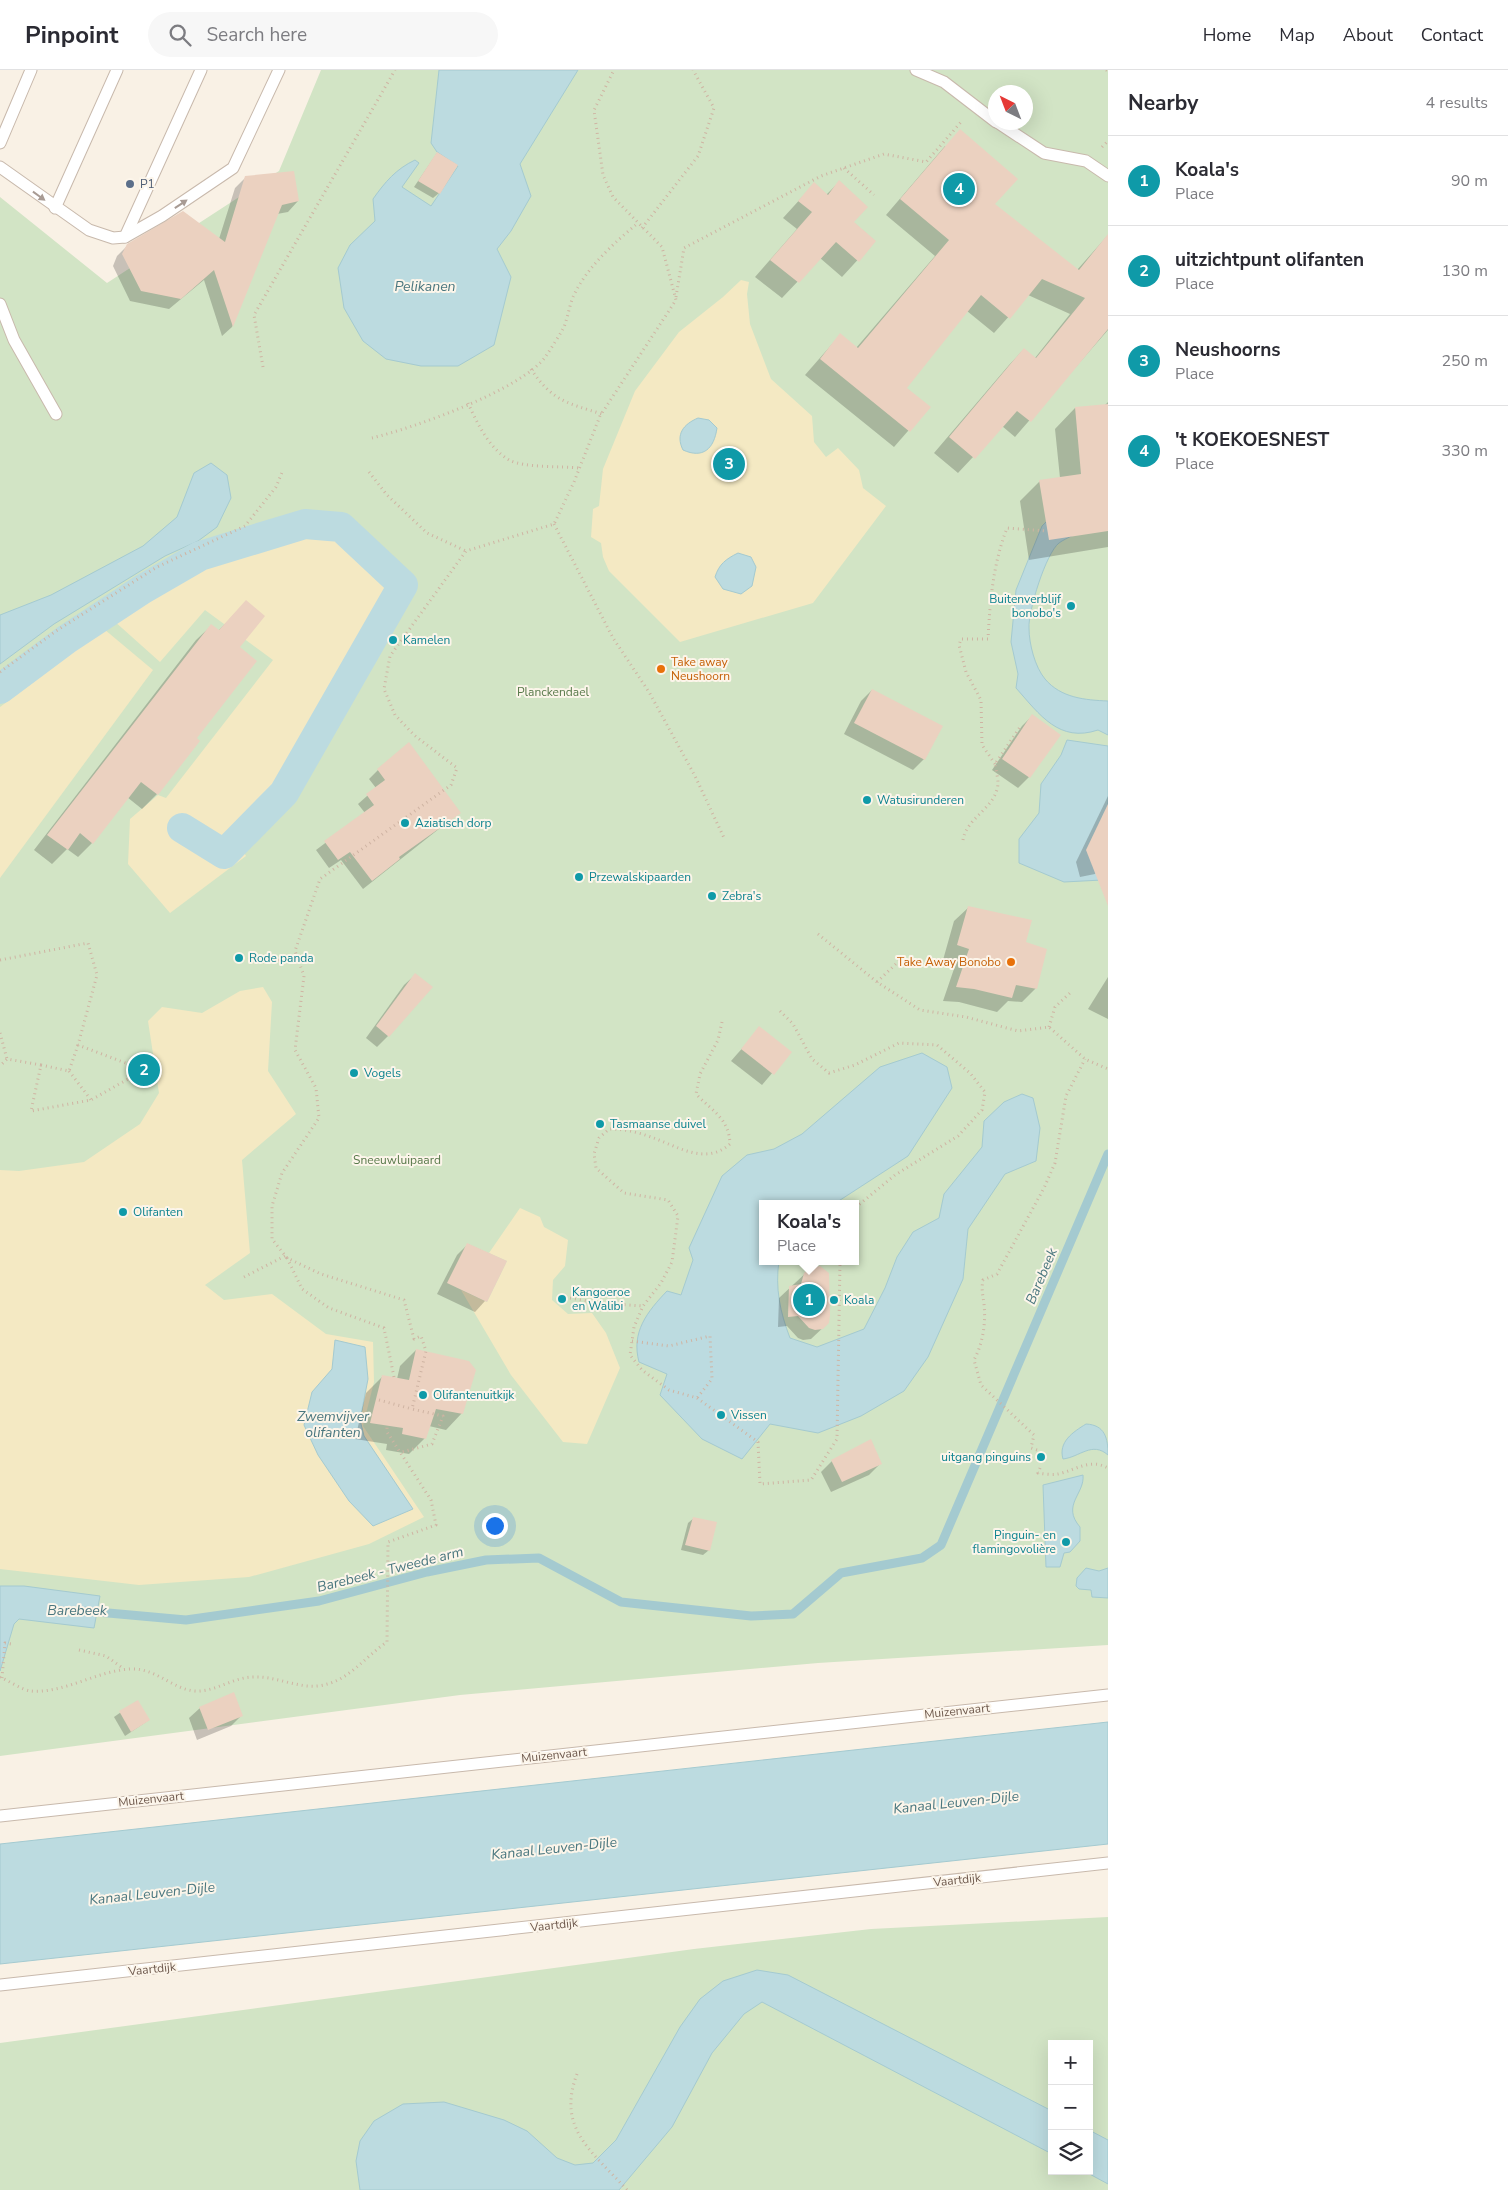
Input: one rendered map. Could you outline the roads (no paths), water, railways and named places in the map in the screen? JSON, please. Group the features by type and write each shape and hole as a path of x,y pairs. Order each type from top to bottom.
{"lane":[{"path":"0,143 31,70"},
{"path":"55,208 116,70"},
{"path":"125,237 200,70"},
{"path":"0,167 55,208 89,230 112,238 125,237 162,216 233,168 279,70"},
{"path":"916,70 944,82 988,116"},
{"path":"1008,130 1044,153 1086,161 1108,176"},
{"path":"0,304 14,340 56,414"},
{"name":"Muizenvaart","path":"0,1816 1108,1695"},
{"name":"Vaartdijk","path":"0,1985 1108,1863"}],"water":[{"name":"Pelikanen","path":"439,70 578,70 520,164 531,196 511,231 497,249 511,277 494,345 458,366 421,366 386,359 363,341 344,308 338,268 350,245 375,221 373,199 397,172 415,160 419,163 402,187 431,206 458,166 437,152 431,143"},
{"path":"698,418 709,420 717,428 713,442 702,453 683,450 680,439 682,430"},
{"path":"211,463 227,475 231,498 217,527 198,541 165,556 54,624 0,664 0,615 51,595 143,546 177,517 194,473"},
{"path":"1066,502 1073,535 1059,543 1054,549 1044,570 1031,609 1029,620 1030,641 1038,668 1051,685 1074,697 1108,701 1108,735 1098,730 1072,733 1061,730 1042,717 1016,688 1018,674 1011,642 1016,590 1042,526"},
{"path":"738,553 751,557 756,567 752,586 741,594 723,589 715,577 724,562"},
{"path":"1067,740 1108,746 1108,868 1102,880 1064,882 1019,863 1019,839 1039,813 1041,784 1061,755"},
{"path":"922,1053 947,1067 952,1088 908,1156 840,1200 759,1200 759,1265 779,1265 779,1300 790,1338 817,1347 864,1329 885,1288 897,1257 913,1232 939,1218 944,1194 982,1147 984,1121 1004,1102 1022,1094 1033,1098 1040,1128 1036,1161 1005,1174 968,1229 963,1279 928,1357 904,1391 861,1416 818,1433 770,1424 742,1459 702,1439 660,1395 667,1374 639,1362 637,1341 639,1332 647,1315 667,1291 681,1295 693,1260 689,1248 722,1176 747,1155 774,1149 802,1134 880,1067"},
{"name":"Zwemvijver olifanten","path":"335,1340 365,1347 368,1379 360,1420 364,1436 413,1509 373,1526 349,1501 318,1455 304,1425 312,1392 332,1369"},
{"path":"1086,1424 1097,1427 1104,1434 1108,1455 1097,1449 1063,1459 1063,1447 1068,1438"},
{"path":"1083,1475 1083,1482 1073,1506 1075,1519 1080,1527 1080,1541 1070,1552 1064,1553 1060,1567 1046,1567 1043,1485"},
{"path":"1086,1568 1099,1571 1108,1568 1108,1598 1092,1597 1091,1590 1079,1589 1076,1586 1077,1578"},
{"name":"Barebeek","path":"0,1586 24,1586 100,1596 94,1628 19,1619 14,1624 0,1671"},
{"name":"Kanaal Leuven-Dijle","path":"1108,1722 1108,1844 0,1964 0,1844"},
{"path":"757,1970 788,1975 1048,2109 1048,2152 762,2002 744,2014 712,2053 672,2127 619,2190 360,2190 356,2161 360,2141 374,2121 403,2104 444,2102 504,2120 527,2131 557,2158 575,2165 593,2163 616,2140 680,2027 700,1999 723,1981"},
{"path":"1093,2132 1108,2140 1108,2184 1091,2175 1093,2175"}],"waterway":[{"path":"0,689 67,639 143,589 200,556 305,524 341,527 403,585 284,793 224,854 182,828"},
{"name":"Barebeek - Tweede arm","path":"86,1611 186,1620 319,1601 427,1572 486,1560 539,1558 621,1602 751,1616 793,1614 841,1573 922,1558 941,1545 1108,1154"}],"place":[{"name":"P1","path":"130,184"},
{"name":"'t KOEKOESNEST","path":"959,189"},
{"name":"Neushoorns","path":"729,464"},
{"name":"Buitenverblijf bonobo's","path":"1071,606"},
{"name":"Kamelen","path":"393,640"},
{"name":"Take away Neushoorn","path":"661,669"},
{"name":"Watusirunderen","path":"867,800"},
{"name":"Aziatisch dorp","path":"405,823"},
{"name":"Przewalskipaarden","path":"579,877"},
{"name":"Zebra's","path":"712,896"},
{"name":"Rode panda","path":"239,958"},
{"name":"Take Away Bonobo","path":"1011,962"},
{"name":"uitzichtpunt olifanten","path":"144,1070"},
{"name":"Vogels","path":"354,1073"},
{"name":"Tasmaanse duivel","path":"600,1124"},
{"name":"Olifanten","path":"123,1212"},
{"name":"Kangoeroe en Walibi","path":"562,1299"},
{"name":"Koala's","path":"809,1300"},
{"name":"Koala","path":"834,1300"},
{"name":"Olifantenuitkijk","path":"423,1395"},
{"name":"Vissen","path":"721,1415"},
{"name":"uitgang pinguins","path":"1041,1457"},
{"name":"Pinguin- en flamingovolière","path":"1066,1542"}],"park label":[{"name":"Planckendael","path":"553,692"},
{"name":"Sneeuwluipaard","path":"397,1160"}]}
